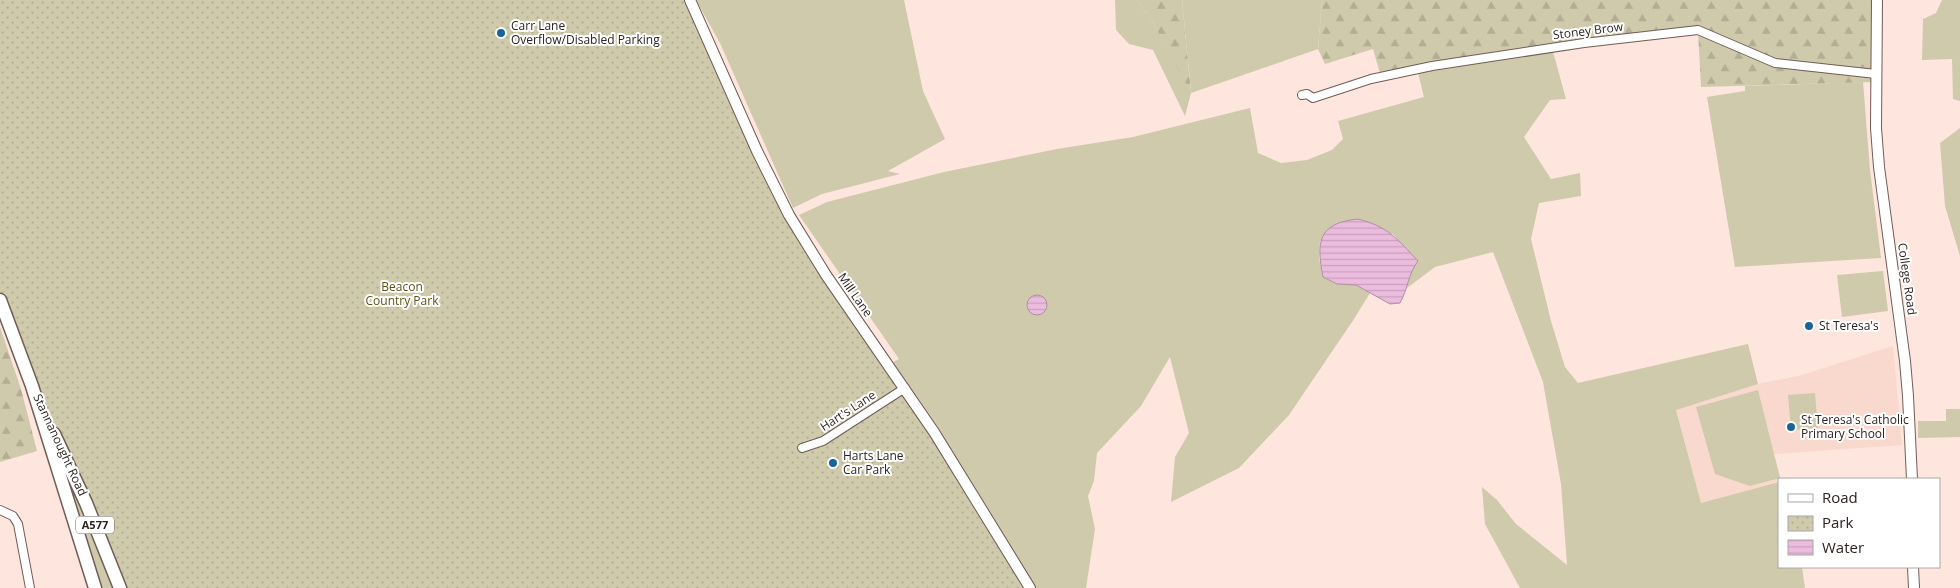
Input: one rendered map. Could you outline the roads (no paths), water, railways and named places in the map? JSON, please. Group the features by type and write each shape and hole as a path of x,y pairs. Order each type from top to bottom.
{"main road":[{"name":"Stannanought Road","path":"0,300 32,386 95,588"},
{"name":"Stannanought Road","path":"32,386 86,503 120,588"}],"street":[{"name":"Mill Lane","path":"690,0 756,151 789,215 826,275 939,439 1030,588"},
{"path":"1876,0 1876,78"},
{"name":"Stoney Brow","path":"1302,95 1307,94 1313,98 1371,79 1432,66 1584,43 1698,30 1775,64 1876,78"},
{"name":"College Road","path":"1876,78 1878,167 1905,361 1912,478"},
{"name":"Hart's Lane","path":"802,448 823,441 904,388"},
{"path":"0,510 13,516 18,524 30,588"},
{"path":"1913,568 1914,588"}],"water":[{"path":"1358,219 1385,230 1398,240 1418,261 1412,271 1400,303 1390,304 1356,285 1337,284 1323,277 1320,244 1323,236 1335,225"},
{"path":"1037,295 1044,298 1047,305 1044,312 1037,315 1030,312 1027,305 1030,298"}],"place":[{"name":"Carr Lane Overflow/Disabled Parking","path":"501,33"},
{"name":"St Teresa's","path":"1809,326"},
{"name":"St Teresa's Catholic Primary School","path":"1791,427"},
{"name":"Harts Lane Car Park","path":"833,463"}],"park label":[{"name":"Beacon Country Park","path":"402,294"}]}
